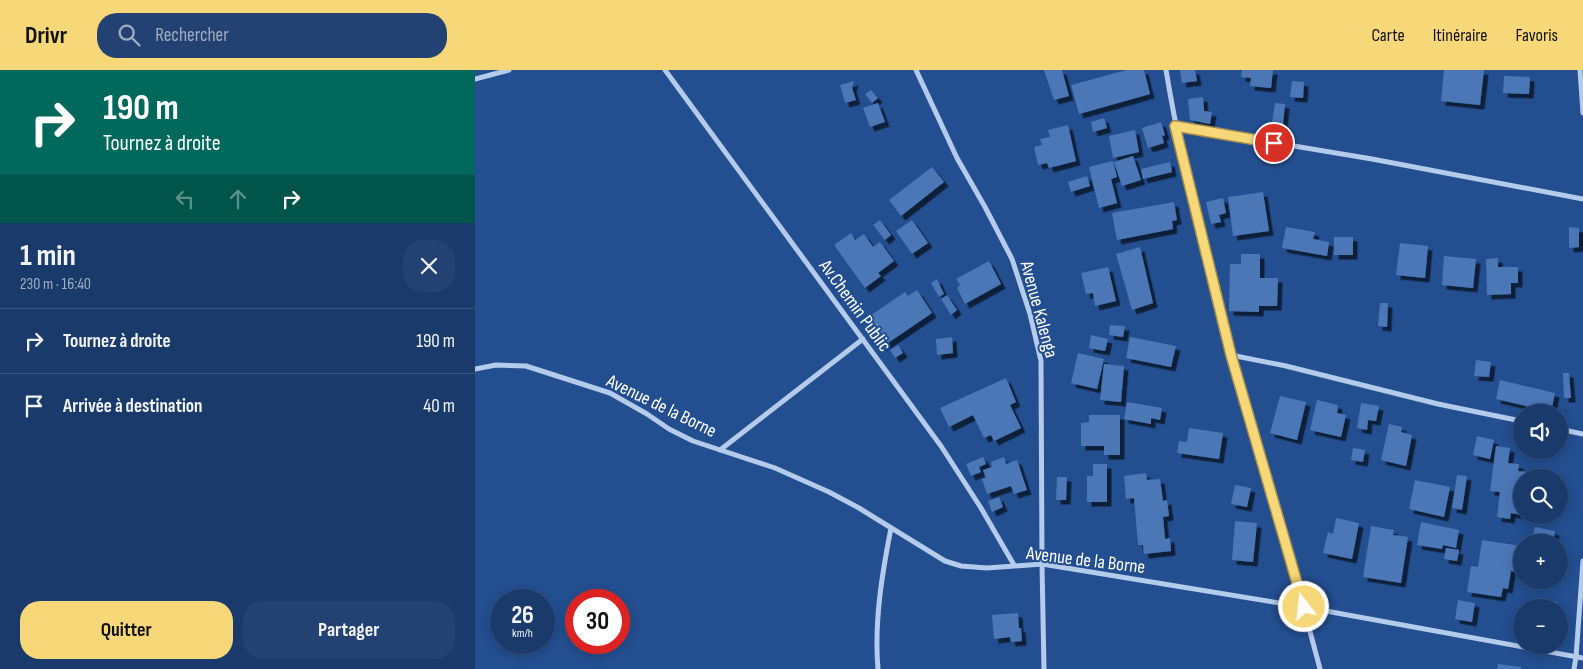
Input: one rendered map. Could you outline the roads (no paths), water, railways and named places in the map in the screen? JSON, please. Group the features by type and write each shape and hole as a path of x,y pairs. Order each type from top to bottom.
{"street":[{"path":"475,79 509,70"},
{"name":"Av.Chemin Public","path":"665,70 941,446 1014,565"},
{"name":"Avenue Kalenga","path":"915,70 957,158 1012,259 1030,314 1041,361 1044,669"},
{"path":"1166,70 1175,126 1231,355 1304,607 1320,669"},
{"path":"1580,70 1583,113"},
{"path":"1175,126 1372,159 1583,199"},
{"path":"720,450 863,339"},
{"path":"1231,355 1286,366 1438,404 1513,419"},
{"name":"Avenue de la Borne","path":"475,369 496,366 526,366 610,394 693,441 775,468 829,492 945,561 961,566 987,568 1042,564 1304,607 1583,658"},
{"path":"1568,431 1583,434"},
{"path":"878,669 877,620 891,528"},
{"path":"1574,669 1577,657 1583,561"}]}
